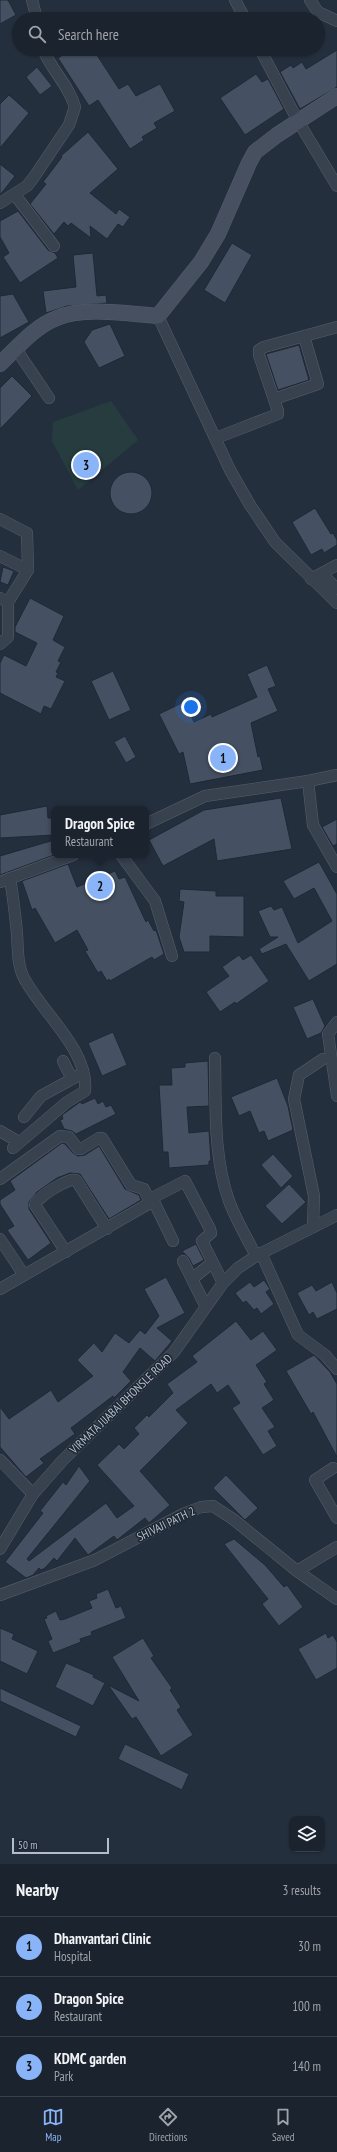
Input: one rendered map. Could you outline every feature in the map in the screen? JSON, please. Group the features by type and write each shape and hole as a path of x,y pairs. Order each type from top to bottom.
{"street":[{"path":"32,0 35,12"},
{"path":"235,0 241,12"},
{"path":"310,0 318,12"},
{"path":"325,15 337,21"},
{"path":"0,203 27,186 69,125 75,107 68,90 48,63 46,56"},
{"path":"264,56 298,120 337,186"},
{"path":"158,316 201,262 218,234 249,164 256,152 263,144 337,96"},
{"path":"14,194 54,246"},
{"path":"0,364 44,325 56,318 72,313 158,316"},
{"path":"158,316 230,470 254,511 275,542 337,603"},
{"path":"216,438 275,417 278,411 259,355 259,350 337,327"},
{"path":"274,399 318,384 304,336"},
{"path":"16,349 49,398"},
{"path":"0,519 27,533 28,570 4,600 8,637 0,644"},
{"path":"0,556 28,570"},
{"path":"311,579 337,565"},
{"path":"322,574 337,589"},
{"path":"149,823 205,796 308,781 337,775"},
{"path":"308,781 313,825 337,867"},
{"path":"0,1131 16,1145 68,1102 85,1091 86,1082 71,1045 24,977 20,962 15,906 5,880 66,858"},
{"path":"123,858 155,900 172,956"},
{"path":"337,1022 328,1034 337,1096"},
{"path":"215,1058 216,1125 223,1182 229,1202 259,1254 298,1335 325,1355 337,1370"},
{"path":"313,1227 314,1196 294,1099 299,1075 322,1059"},
{"path":"63,1061 72,1079"},
{"path":"24,1117 41,1096 83,1073"},
{"path":"0,1179 60,1136 69,1137 78,1149 99,1138 102,1138 131,1185 144,1189 150,1203 0,1289"},
{"path":"66,1252 35,1205 38,1199 70,1179 76,1180 107,1229"},
{"path":"173,1241 154,1202 154,1197 185,1181 210,1229 211,1233 202,1241 223,1283"},
{"name":"VIRMATA JIJABAI BHONSLE ROAD","path":"0,1549 33,1494 63,1460 174,1352 205,1305 223,1283 238,1268 259,1254 337,1215"},
{"path":"0,1239 24,1275"},
{"path":"183,1261 205,1305"},
{"path":"192,1279 208,1266"},
{"path":"0,1460 33,1494"},
{"path":"333,1468 315,1480 337,1518"},
{"name":"SHIVAJI PATH 2","path":"0,1596 95,1560 183,1514 201,1507 213,1506 233,1519 298,1571 337,1599"},
{"path":"298,1571 337,1547"}],"green space":[{"path":"111,401 138,440 78,490 52,441 53,422"}],"building":[{"path":"0,0 8,0 14,12 12,12 12,17 0,24"},
{"path":"337,50 337,87 300,109 280,72 291,65 293,68 302,62 306,69"},
{"path":"61,56 98,56 119,89 128,84 136,96 160,84 175,111 154,123 157,128 142,137 144,140 130,149 98,100 89,106 58,58"},
{"path":"37,67 52,86 40,95 26,77"},
{"path":"256,74 262,82 268,79 284,109 245,135 220,98"},
{"path":"9,95 29,113 0,148 0,104"},
{"path":"88,132 118,169 90,193 116,214 119,209 130,217 123,227 118,224 107,239 90,226 91,238 71,223 68,226 64,222 54,234 30,204 46,184 43,182 62,157 61,156"},
{"path":"0,164 15,176 0,195"},
{"path":"18,211 48,250 55,253 58,258 20,283 3,257 9,253 0,237 0,221"},
{"path":"232,243 252,255 225,303 204,290"},
{"path":"93,253 97,296 106,295 107,303 67,306 46,313 43,291 76,287 73,255"},
{"path":"13,294 29,322 0,338 0,296"},
{"path":"110,324 125,356 99,368 84,342 92,330"},
{"path":"299,345 309,380 278,390 266,354"},
{"path":"12,376 32,396 0,429 0,388"},
{"path":"127,472 135,472 143,475 149,481 152,493 149,505 143,511 135,514 127,514 119,511 113,505 110,497 110,489 113,481 119,475"},
{"path":"315,508 331,534 333,533 337,540 337,545 324,553 322,549 311,555 292,522"},
{"path":"3,567 14,571 8,585 0,582"},
{"path":"30,598 64,616 53,640 65,647 58,661 61,662 56,672 58,673 56,677 65,681 51,709 44,706 41,714 0,693 0,663 4,655 26,666 37,643 15,632 15,627"},
{"path":"267,665 276,686 268,689 278,711 251,723 258,757 260,756 263,770 190,784 183,752 179,754 159,714 184,702 194,722 211,714 212,717 257,697 247,674"},
{"path":"113,671 131,710 109,720 91,681"},
{"path":"125,736 136,757 126,763 114,742"},
{"path":"281,798 292,849 217,861 214,839 163,866 149,840 204,810"},
{"path":"47,806 48,818 51,818 51,835 0,838 0,815"},
{"path":"337,819 337,844 333,846 322,827"},
{"path":"51,841 51,856 0,875 0,856"},
{"path":"319,862 337,894 337,964 309,981 286,944 262,954 259,949 278,937 270,937 258,911 271,906 274,910 282,907 298,943 332,921 314,888 294,899 283,881"},
{"path":"68,864 77,887 115,871 119,879 125,877 146,922 148,920 154,931 156,930 164,954 154,960 152,957 110,981 109,979 107,981 101,971 98,973 85,951 88,950 77,930 55,943 35,908 32,910 22,881"},
{"path":"180,889 216,891 216,896 244,896 244,937 210,936 210,952 184,952 179,937 184,902 179,901"},
{"path":"239,955 243,960 251,955 269,981 236,1004 235,1002 220,1012 206,992 229,976 222,967"},
{"path":"313,999 325,1026 321,1033 307,1039 293,1007"},
{"path":"113,1032 127,1065 102,1076 88,1043"},
{"path":"208,1061 209,1106 187,1107 189,1133 209,1131 211,1161 209,1161 209,1165 169,1168 168,1152 163,1152 159,1085 172,1085 171,1068 185,1067 185,1063"},
{"path":"277,1078 288,1106 293,1130 268,1141 264,1131 259,1133 250,1111 239,1116 231,1097"},
{"path":"95,1098 98,1104 103,1101 106,1107 111,1105 116,1114 76,1134 72,1131 64,1129 60,1120 63,1119 62,1115 80,1102 82,1104"},
{"path":"62,1143 78,1156 85,1155 99,1146 125,1189 139,1195 141,1200 109,1219 80,1174 70,1173 57,1178 37,1192 29,1202 29,1209 51,1243 28,1260 7,1230 14,1226 0,1204 0,1200 15,1190 10,1181"},
{"path":"273,1154 293,1176 281,1188 261,1165"},
{"path":"289,1184 306,1202 282,1224 265,1206"},
{"path":"196,1244 204,1260 193,1266 189,1258 182,1251"},
{"path":"166,1277 185,1313 157,1328 172,1341 155,1361 140,1348 123,1372 131,1381 114,1398 113,1396 71,1428 75,1434 40,1459 44,1463 26,1477 0,1447 0,1407 9,1419 51,1390 58,1402 93,1376 77,1360 94,1343 102,1352 115,1333 129,1343 140,1330 145,1334 159,1316 144,1289"},
{"path":"264,1280 270,1289 266,1292 274,1304 261,1314 257,1308 254,1310 246,1301 243,1303 235,1293 250,1282 254,1287"},
{"path":"332,1282 337,1293 337,1309 317,1319 313,1312 309,1315 297,1293 312,1285 316,1291"},
{"path":"236,1321 251,1340 263,1331 277,1350 256,1365 267,1382 264,1384 274,1400 262,1408 275,1427 268,1431 277,1446 263,1455 232,1408 240,1403 228,1385 217,1393 211,1384 176,1410 188,1423 140,1471 170,1505 149,1523 145,1518 117,1540 114,1536 88,1555 75,1538 57,1561 54,1558 45,1568 41,1570 39,1568 33,1575 26,1578 5,1562 43,1513 40,1511 63,1482 66,1485 79,1466 90,1481 27,1559 29,1561 106,1503 117,1518 134,1506 97,1465 119,1444 124,1449 139,1434 134,1428 147,1415 149,1417 173,1393 167,1384 197,1362 192,1356"},
{"path":"314,1355 330,1372 337,1384 337,1457 313,1412 311,1414 286,1371"},
{"path":"226,1475 258,1508 245,1520 213,1488"},
{"path":"234,1539 265,1565 284,1587 287,1585 303,1607 279,1626 262,1604 268,1599 224,1544"},
{"path":"108,1589 116,1608 121,1606 126,1618 91,1632 92,1635 80,1639 81,1642 53,1653 48,1641 52,1639 44,1619 47,1618 46,1616 56,1611 60,1620 92,1608 89,1601 97,1598 96,1594"},
{"path":"0,1628 14,1634 12,1639 38,1651 27,1674 0,1661"},
{"path":"326,1633 328,1638 333,1635 337,1642 337,1668 316,1680 298,1649"},
{"path":"143,1638 154,1656 151,1658 172,1688 170,1690 181,1707 177,1710 193,1735 161,1756 136,1717 132,1719 108,1685 139,1701 112,1657"},
{"path":"66,1663 94,1675 93,1677 105,1683 93,1706 55,1687"},
{"path":"0,1688 81,1726 76,1737 0,1701"},
{"path":"125,1744 189,1774 182,1790 118,1759"}],"place":[{"name":"KDMC garden","path":"86,465"},
{"name":"Dhanvantari Clinic","path":"223,758"},
{"name":"Dragon Spice","path":"100,886"}]}
